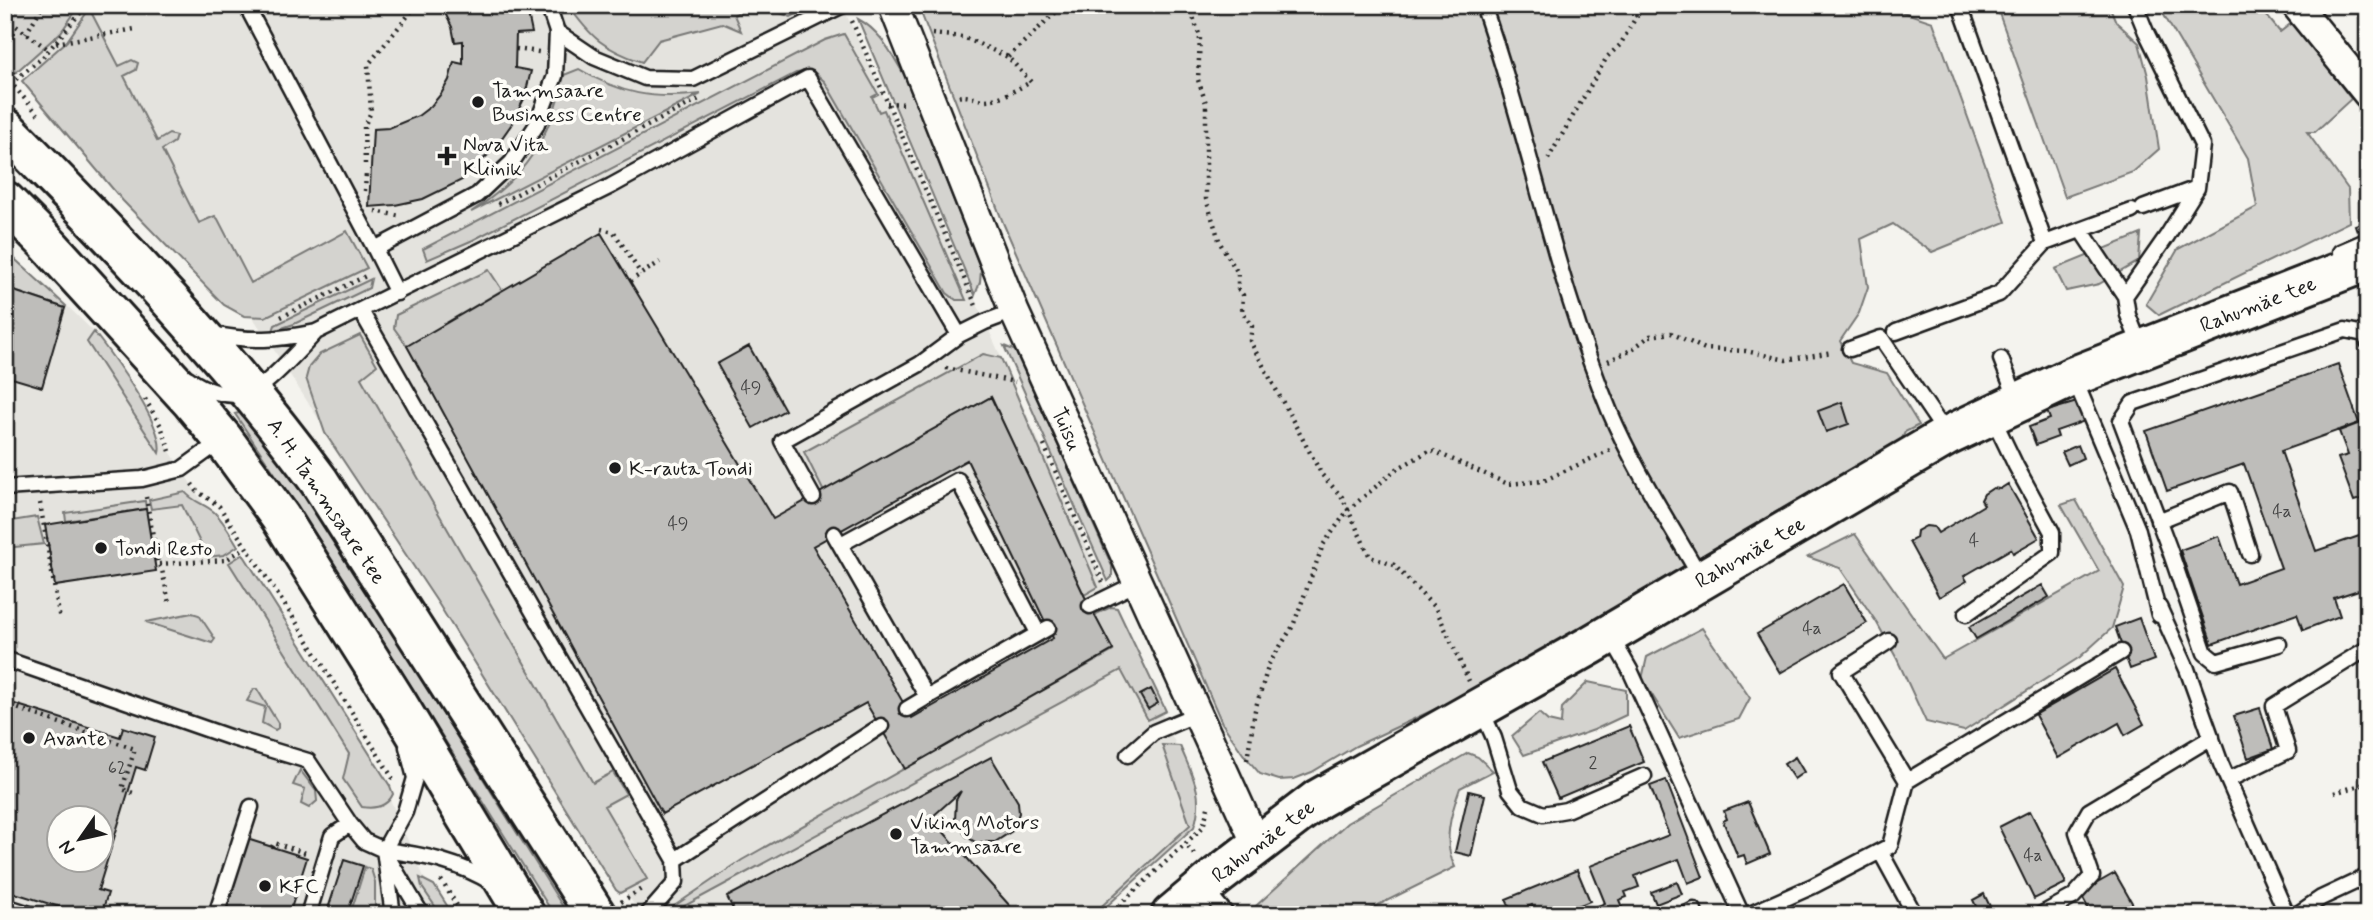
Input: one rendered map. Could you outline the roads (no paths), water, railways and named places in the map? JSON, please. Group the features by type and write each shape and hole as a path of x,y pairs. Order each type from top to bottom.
{"main road":[{"name":"A. H. Tammsaare tee","path":"5,128 201,332 252,392 319,481 596,915"},
{"path":"5,201 129,332 223,439 280,517 396,701 520,906"},
{"name":"Rahumäe tee","path":"1171,915 1318,799 1363,781 1476,717 1609,634 1947,436 2074,376 2141,350 2266,294 2368,261"}],"street":[{"name":"Tuisu","path":"893,5 1014,312 1257,845"},
{"path":"2296,5 2368,94"}],"lane":[{"path":"246,5 397,293"},
{"path":"375,249 477,195 512,162 536,125 555,76 556,32 548,5"},
{"path":"556,32 594,57 645,78 693,79 844,5"},
{"path":"1483,5 1500,55 1554,252 1592,365 1625,444 1702,580"},
{"path":"1959,5 2045,243"},
{"path":"2125,296 2197,188 2202,145 2135,5"},
{"path":"201,332 265,341 316,332 611,186 808,78 959,335"},
{"path":"1896,332 1999,294 2045,243 2197,188"},
{"path":"2081,230 2125,296 2128,315 2141,350"},
{"path":"2329,256 2368,240"},
{"path":"361,311 676,860 676,882 646,915"},
{"path":"813,498 782,441 920,364 959,335 1014,312"},
{"path":"2279,644 2216,662 2205,653 2121,421 2133,403 2345,330 2364,334 2368,342"},
{"path":"129,332 193,382 220,393 252,392 284,365 316,332"},
{"path":"1850,349 1881,338 1947,436"},
{"path":"1966,614 2052,553 2052,532 2016,466 2004,408 2001,359"},
{"path":"2074,376 2138,530 2159,607 2187,669 2228,780 2287,915"},
{"path":"5,488 142,479 182,469 223,439"},
{"path":"907,709 1043,630 958,480 837,539 927,697"},
{"path":"2158,521 2230,492 2250,554"},
{"path":"1090,606 1138,583"},
{"path":"2159,607 2160,625"},
{"path":"1609,634 1630,670 1742,915"},
{"path":"1889,641 1841,672 1907,781"},
{"path":"2228,780 2288,751 2274,706 2368,648"},
{"path":"1748,915 1813,886 1890,846 1907,781 2121,652"},
{"path":"5,659 229,737 308,761 349,824 364,841 384,850 427,855 475,873 520,906"},
{"path":"393,915 384,850 405,812 415,778 396,701"},
{"path":"1128,755 1154,732 1197,714"},
{"path":"1476,717 1494,738 1510,790 1522,805 1543,814 1566,810 1644,776"},
{"path":"676,860 881,726"},
{"path":"2040,915 2073,897 2092,876 2077,832 2089,811 2212,737"},
{"path":"216,915 251,807"},
{"path":"308,915 332,836 349,824"},
{"path":"301,915 324,833"},
{"path":"384,850 422,915"},
{"path":"1880,851 1915,915"},
{"path":"2296,915 2320,898 2368,876"},
{"path":"5,906 33,915"}],"place":[{"name":"Tammsaare Business Centre","path":"478,102"},
{"name":"Nova Vita Kliinik","path":"447,156"},
{"name":"K-rauta Tondi","path":"615,468"},
{"name":"Tondi Resto","path":"101,548"},
{"name":"Avante","path":"29,738"},
{"name":"Viking Motors Tammsaare","path":"896,834"},
{"name":"KFC","path":"265,886"}]}
